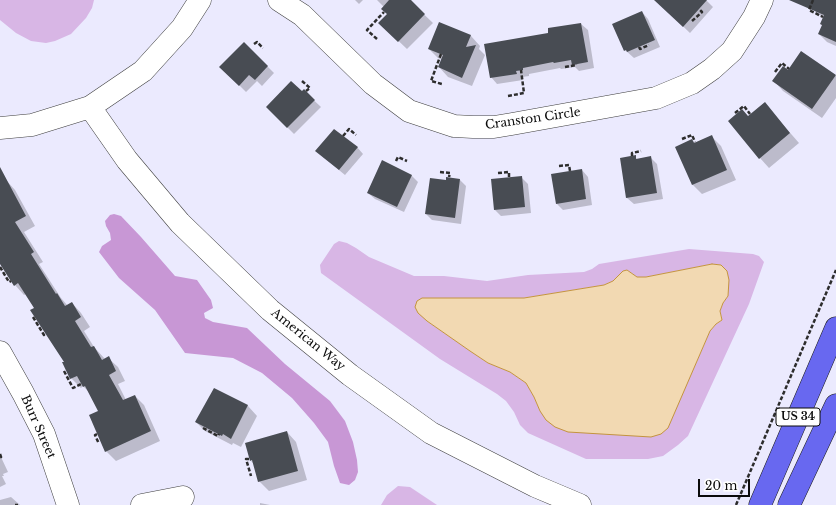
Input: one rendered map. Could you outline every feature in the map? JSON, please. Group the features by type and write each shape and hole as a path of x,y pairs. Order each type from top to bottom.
{"main road":[{"name":"US 34","path":"760,505 836,328"},
{"name":"US 34","path":"789,505 836,405"}],"street":[{"path":"0,128 32,125 90,107 143,71 182,28 200,0"},
{"name":"Cranston Circle","path":"279,0 302,15 373,84 409,111 454,126 473,127 512,124 656,98 692,83 712,69 732,51 754,18 762,0"},
{"name":"American Way","path":"90,107 127,160 180,223 270,310 350,375 431,433 535,486 580,505"},
{"name":"Burr Street","path":"0,352 44,434 68,505"},
{"path":"142,505 182,497"}],"path":[{"path":"813,0 809,10 823,17"},
{"path":"692,21 702,12 699,9"},
{"path":"377,39 367,30 384,12"},
{"path":"254,44 256,42 263,48"},
{"path":"639,47 640,50 649,45"},
{"path":"441,54 431,80 442,84"},
{"path":"775,72 782,63 790,69"},
{"path":"565,67 576,64"},
{"path":"508,96 524,93 521,70"},
{"path":"302,81 310,88 306,91"},
{"path":"734,113 744,106 750,114"},
{"path":"343,136 349,129 356,134"},
{"path":"682,140 692,135 695,142"},
{"path":"632,156 632,153 641,152"},
{"path":"396,160 398,157 407,161"},
{"path":"559,166 569,165 570,171"},
{"path":"440,172 450,173 449,177"},
{"path":"498,173 509,172 509,178"},
{"path":"0,267 9,282 11,281"},
{"path":"736,505 836,270"},
{"path":"32,317 44,335 45,333"},
{"path":"64,371 73,388 81,384"},
{"path":"203,428 218,436 219,434"},
{"path":"97,434 95,435 99,444"},
{"path":"0,454 0,457"},
{"path":"249,459 246,459 250,476"}],"shaded area":[{"path":"0,0 94,0 92,8 86,18 71,34 46,43 31,41 16,33 0,20"},
{"path":"114,214 121,216 175,276 197,280 211,300 213,308 204,313 205,318 213,322 247,328 285,364 330,401 345,421 353,442 358,472 355,480 349,485 340,483 328,442 292,398 262,373 233,358 185,353 155,310 119,278 99,252 102,246 111,240 105,221 110,215"},
{"path":"339,241 347,243 369,257 414,276 444,276 487,281 528,275 584,272 599,264 689,249 753,254 759,256 764,262 749,304 688,436 663,456 648,459 586,459 528,433 520,425 514,412 506,401 497,394 440,359 321,273 320,265 334,244","holes":["712,264 721,265 727,271 728,296 720,311 722,320 710,331 696,363 540,411 526,383 510,372 488,363 427,321 432,298 524,298 604,285 613,281 623,271 627,270 637,277 646,277"]},
{"path":"712,264 721,265 727,271 729,280 728,296 720,311 722,320 710,331 668,428 661,434 651,437 568,432 555,427 546,420 540,411 526,383 510,372 488,363 470,351 427,321 418,313 415,307 417,301 422,298 524,298 604,285 613,281 623,271 627,270 637,277 646,277"},
{"path":"398,486 410,487 437,505 381,505 387,495"}],"building":[{"path":"389,0 411,0 425,14 398,42 378,23 387,14 381,9"},
{"path":"654,0 707,0 683,27"},
{"path":"789,0 836,0 836,42 818,34 824,15"},
{"path":"642,11 655,40 627,52 626,50 624,51 612,24"},
{"path":"439,22 471,35 466,47 476,45 462,78 438,67 443,55 428,49"},
{"path":"581,23 588,62 572,65 571,60 553,62 523,68 523,70 516,71 517,74 490,78 484,44 548,33 548,28"},
{"path":"244,42 268,66 255,80 249,75 239,86 219,67"},
{"path":"801,51 836,75 812,109 772,81 783,66 788,70"},
{"path":"291,81 302,91 304,89 315,100 287,128 266,107"},
{"path":"765,102 790,133 759,159 728,121 742,109 748,116"},
{"path":"334,129 358,147 339,170 315,151"},
{"path":"712,135 727,170 692,185 675,147 692,139 694,143"},
{"path":"636,155 636,159 651,156 657,193 626,198 620,158"},
{"path":"382,160 412,175 397,207 367,193"},
{"path":"0,167 26,216 15,222 34,252 31,254 65,306 72,302 81,317 75,321 91,347 94,346 102,360 109,356 116,371 109,375 123,400 135,395 151,431 105,452 89,415 98,411 85,386 83,387 77,376 70,379 62,362 64,362 30,310 34,308 18,283 14,286 0,264"},
{"path":"582,169 586,199 556,204 551,174"},
{"path":"522,176 525,207 494,210 491,179"},
{"path":"446,177 460,179 455,218 425,214 430,178 446,180"},
{"path":"214,388 248,405 231,439 195,422"},
{"path":"287,431 298,471 258,482 252,460 250,461 245,443"}]}
